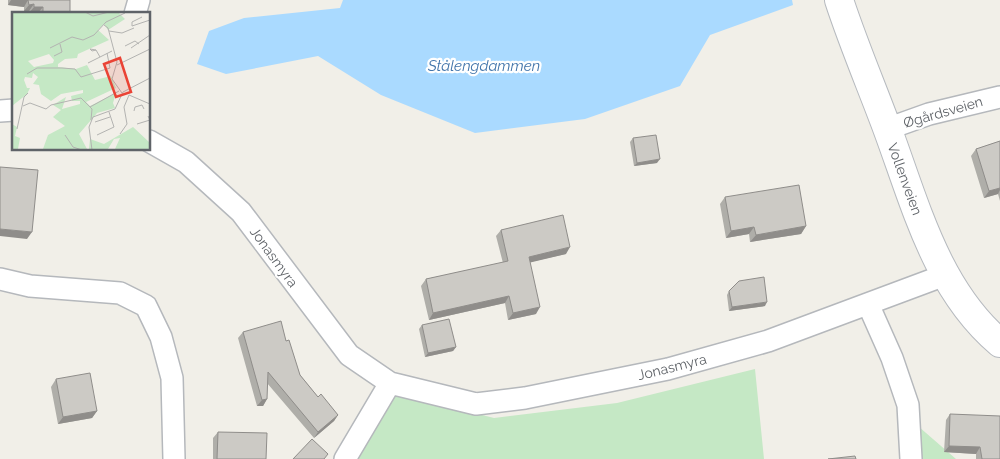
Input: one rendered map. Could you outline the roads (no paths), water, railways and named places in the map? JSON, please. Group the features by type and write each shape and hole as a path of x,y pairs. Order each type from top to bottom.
{"main road":[{"name":"Vollenveien","path":"839,0 922,223 945,275 970,314 1000,343"}],"street":[{"name":"Øgårdsveien","path":"887,129 929,114 1000,96"},
{"name":"Jonasmyra","path":"150,142 186,162 241,212 349,355 390,383 476,404 524,398 668,369 768,340 945,275"},
{"path":"0,279 30,286 120,293 146,306 161,337 172,378 174,459"},
{"path":"868,304 892,358 908,405 911,459"},
{"path":"345,459 390,383"}],"water":[{"name":"Stålengdammen","path":"343,0 792,0 793,5 710,35 680,86 585,119 475,133 381,95 318,56 226,74 197,64 209,31 244,18 340,8"}]}
